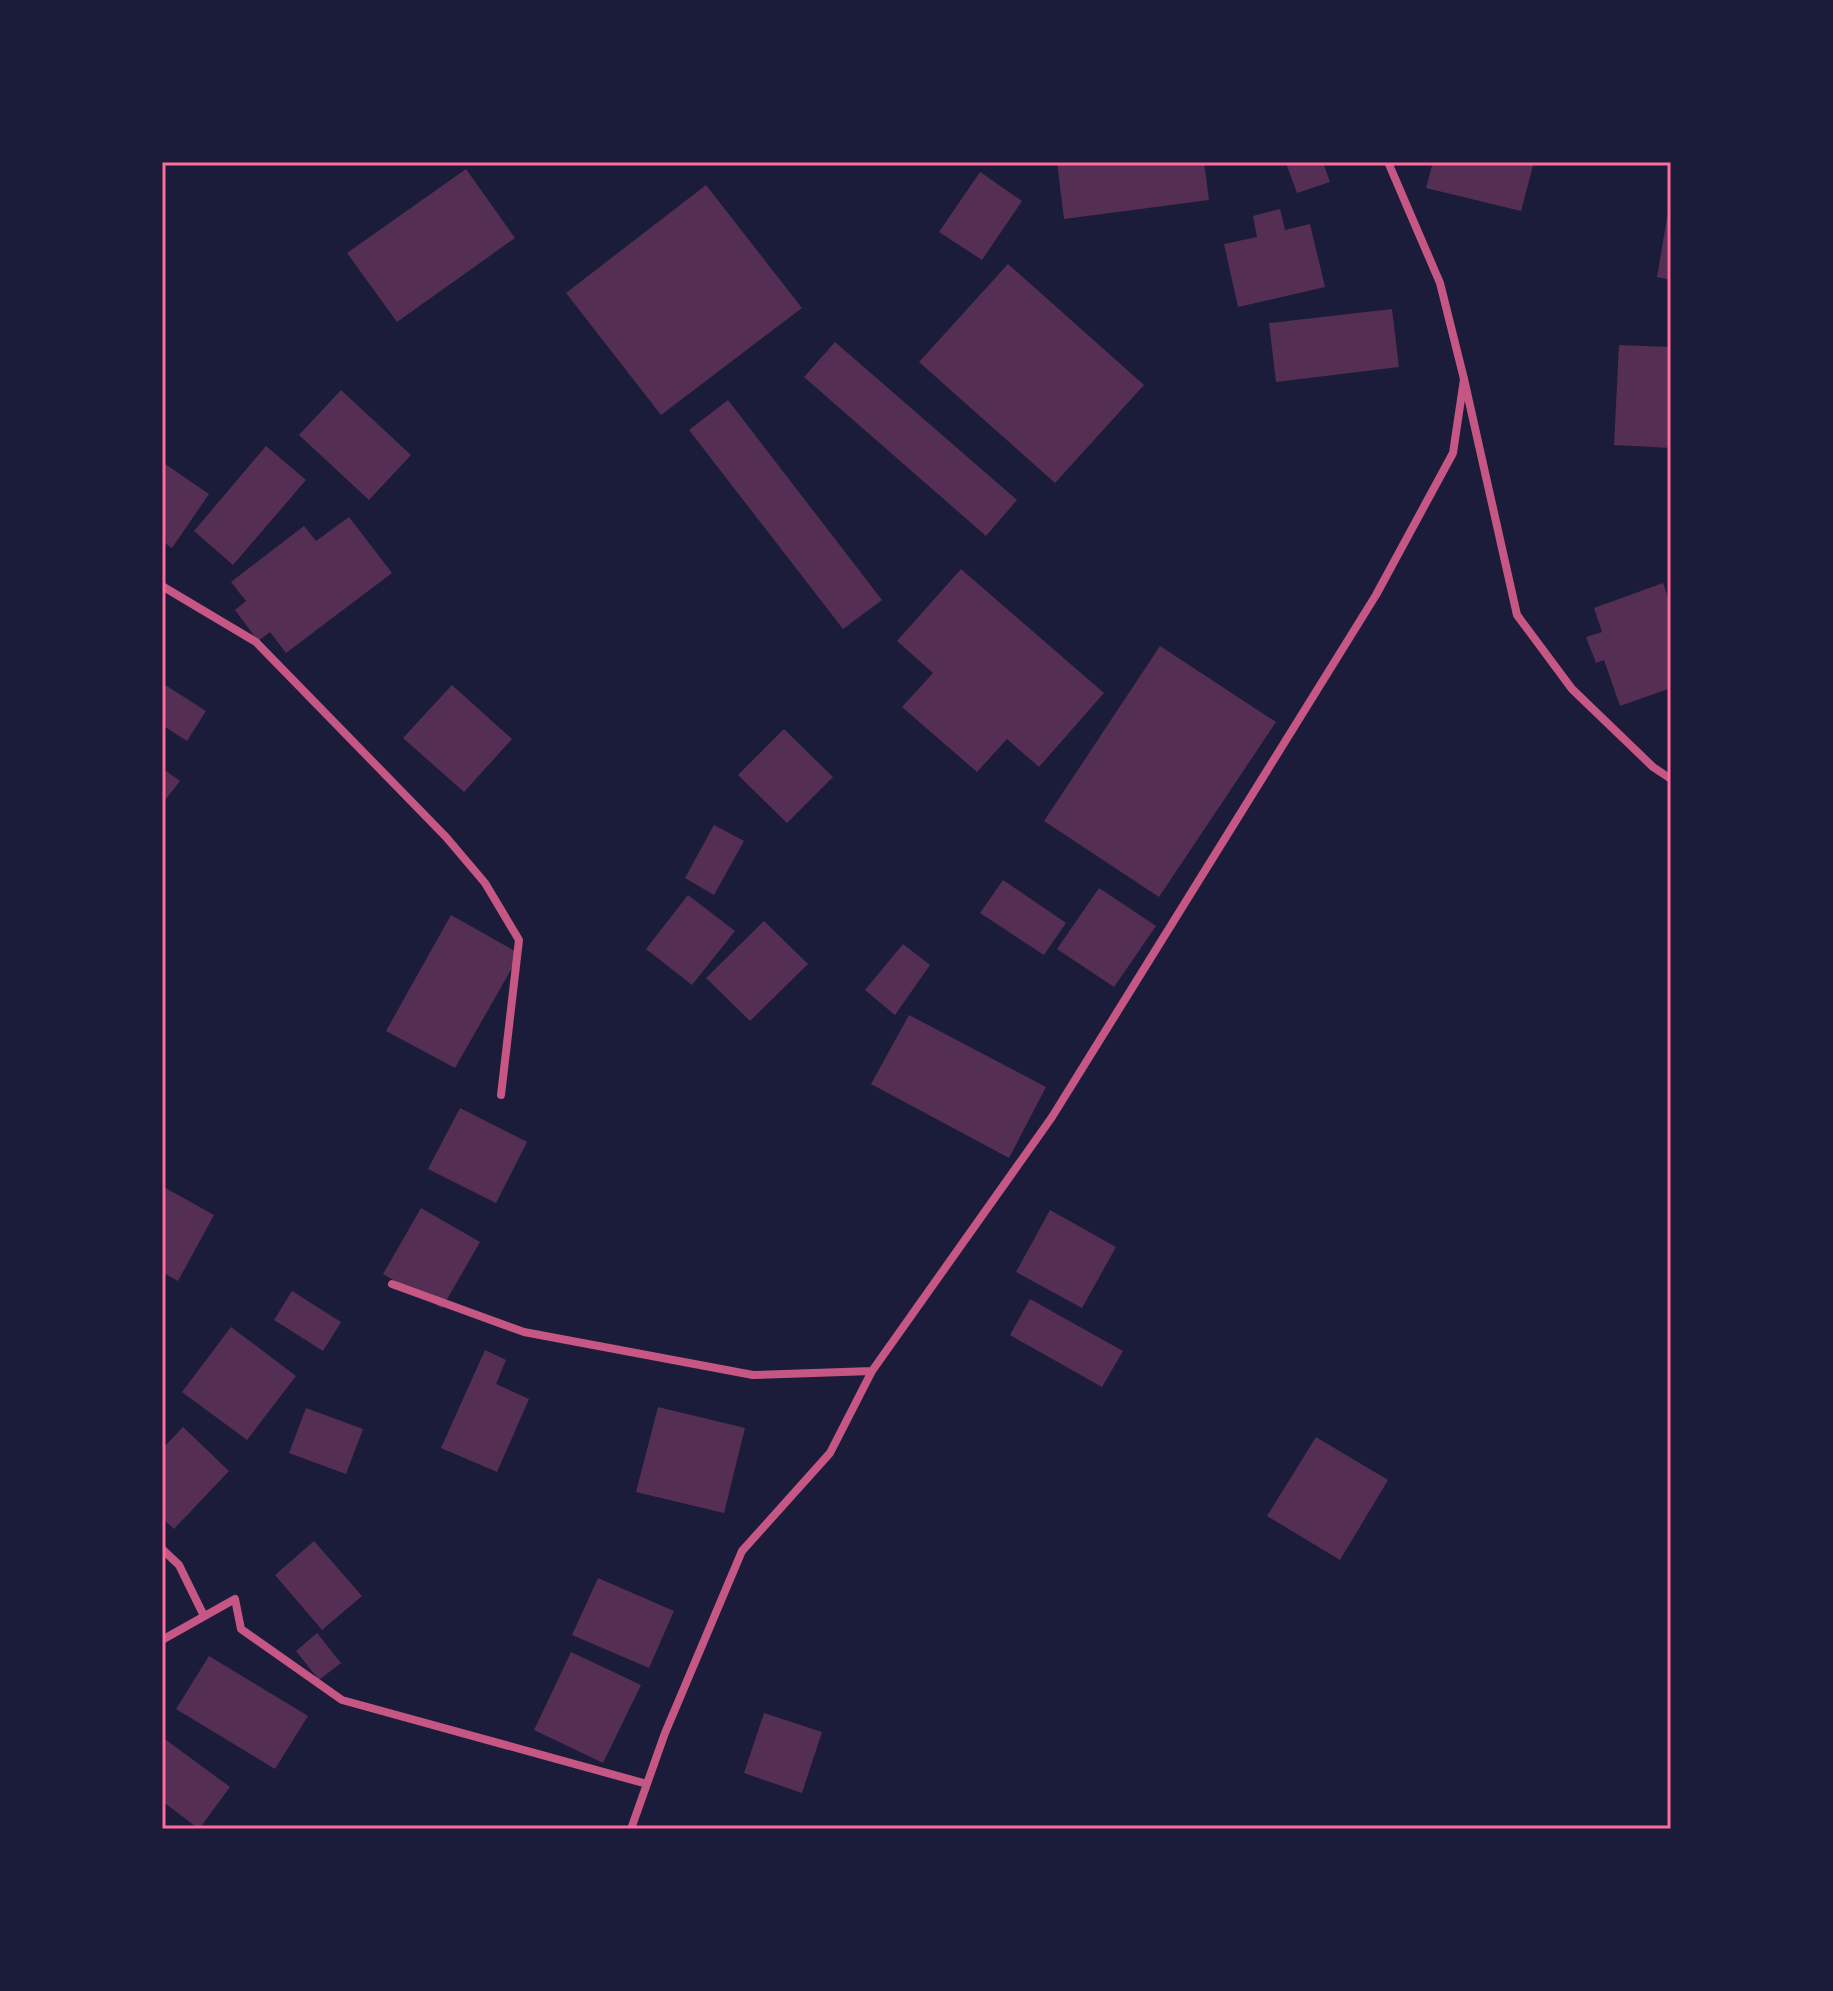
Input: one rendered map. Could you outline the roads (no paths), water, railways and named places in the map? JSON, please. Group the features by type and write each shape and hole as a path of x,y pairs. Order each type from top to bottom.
{"street":[{"path":"1388,162 1440,283 1517,615 1572,689 1653,767 1671,779"},
{"path":"631,1829 665,1733 742,1551 830,1453 872,1371 1052,1117 1376,595 1453,453 1464,379"},
{"path":"162,586 256,642 446,837 485,883 519,940 501,1095"},
{"path":"392,1284 524,1332 753,1375 872,1371"},
{"path":"162,1549 179,1565 204,1616"},
{"path":"162,1640 235,1599 241,1629 342,1700 647,1784"}]}
